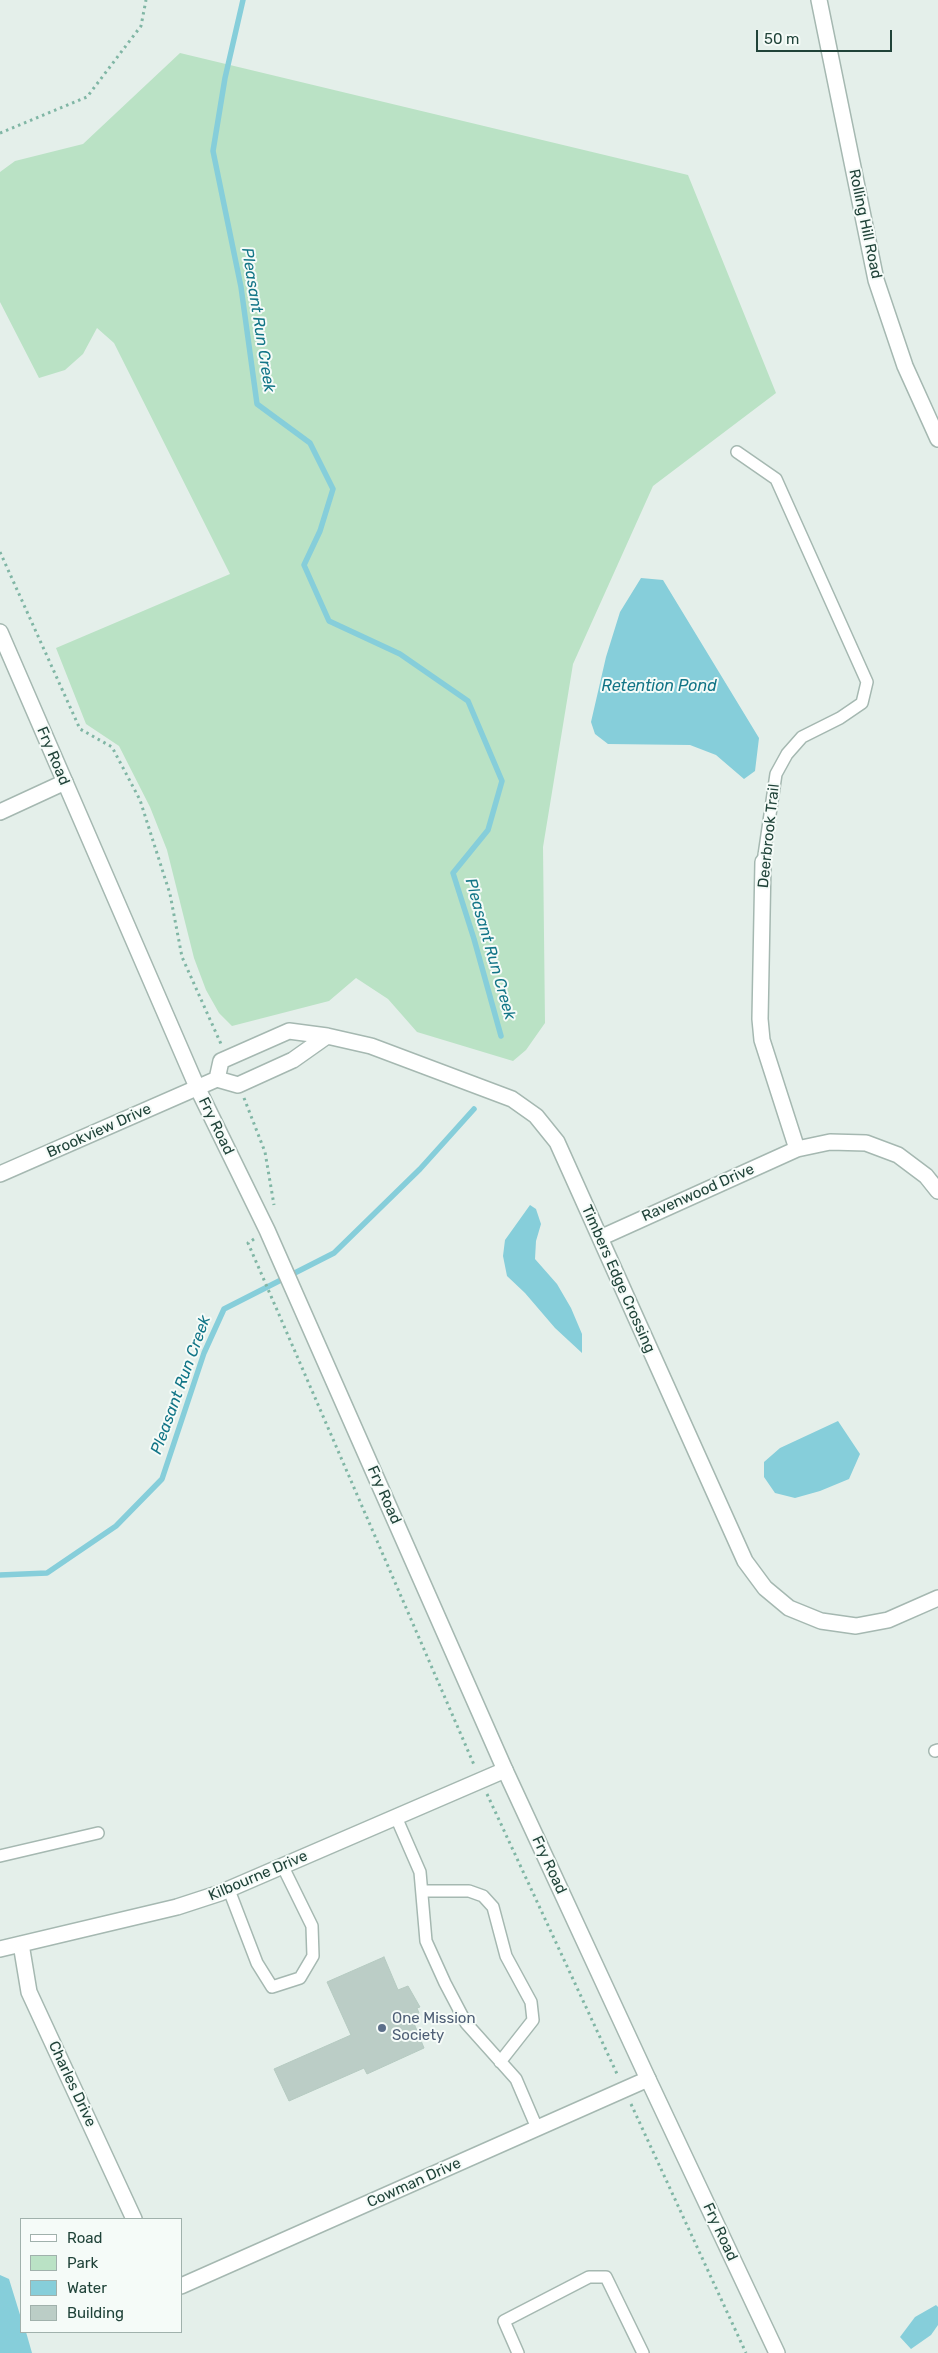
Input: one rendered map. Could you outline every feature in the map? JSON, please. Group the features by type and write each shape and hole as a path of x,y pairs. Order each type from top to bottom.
{"street":[{"name":"Rolling Hill Road","path":"819,0 876,280 905,366 938,439"},
{"name":"Fry Road","path":"0,632 198,1087 267,1230 505,1770 777,2353"},
{"path":"0,812 64,782"},
{"name":"Deerbrook Trail","path":"763,862 760,1019 762,1033 796,1149"},
{"name":"Timbers Edge Crossing","path":"227,1058 288,1031 327,1036 371,1046 512,1099 536,1116 557,1142 745,1562 765,1588 789,1608 821,1621 856,1626 888,1620 938,1598"},
{"path":"198,1087 217,1079 238,1085 293,1060 327,1036"},
{"path":"217,1079 221,1061 227,1058"},
{"name":"Brookview Drive","path":"0,1174 198,1087"},
{"name":"Ravenwood Drive","path":"600,1238 796,1149 830,1142 866,1143 898,1155 926,1176 938,1191"},
{"name":"Kilbourne Drive","path":"0,1949 177,1907 229,1890 505,1770"},
{"name":"Charles Drive","path":"22,1944 29,1992 134,2218"},
{"name":"Cowman Drive","path":"182,2286 648,2079"}],"lane":[{"name":"Deerbrook Trail","path":"737,452 776,479 867,682 862,703 840,718 802,737 787,754 776,774 763,862"},
{"path":"396,1818 420,1872 426,1941 445,1983 466,2023 516,2080 537,2128"},
{"path":"0,1856 98,1833"},
{"path":"229,1890 257,1963 272,1987 300,1978 313,1956 312,1926 283,1867"},
{"path":"422,1891 469,1891 482,1896 492,1907 506,1956 531,2002 532,2020 500,2062"},
{"path":"518,2353 504,2321 589,2277 606,2277 643,2353"}],"path":[{"path":"0,133 87,97 141,26 146,0"},
{"path":"0,552 80,729 112,747 140,800 170,894 182,957 227,1058"},
{"path":"238,1085 265,1152 276,1217 267,1230 248,1243 481,1780 746,2353"}],"green space":[{"path":"180,53 688,175 776,393 653,486 573,664 543,847 545,1023 526,1050 513,1061 417,1032 388,999 356,978 329,1001 232,1026 219,1013 206,990 194,958 167,850 150,807 119,746 86,724 56,648 230,574 114,343 97,328 83,354 65,370 39,378 0,302 0,172 15,161 83,144"}],"water":[{"name":"Retention Pond","path":"641,578 663,580 759,738 755,771 744,779 716,755 690,745 608,744 595,734 591,722 606,657 620,612"},
{"path":"530,1205 536,1209 541,1224 536,1241 535,1259 557,1284 571,1308 582,1334 582,1353 555,1328 525,1293 507,1276 503,1256 505,1240"},
{"path":"838,1421 860,1454 849,1479 820,1491 795,1498 775,1493 764,1477 764,1462 780,1448"},
{"path":"0,2275 9,2279 20,2315 20,2333 26,2333 32,2353 0,2353"},
{"path":"936,2305 938,2307 938,2325 931,2335 911,2349 900,2337 915,2317"}],"building":[{"name":"One Mission Society","path":"384,1957 398,1990 408,1986 420,2007 417,2008 419,2013 411,2016 424,2048 367,2074 364,2068 289,2101 274,2069 351,2035 327,1982"}],"waterway":[{"name":"Pleasant Run Creek","path":"243,0 225,78 213,151 241,287 257,404 310,443 333,489 320,531 304,565 329,621 400,654 468,701 502,781 488,830 453,873 474,939 501,1036"},
{"name":"Pleasant Run Creek","path":"0,1575 47,1573 116,1526 162,1479 204,1353 224,1309 334,1253 420,1169 474,1109"}],"place":[{"name":"One Mission Society","path":"382,2028"}]}
